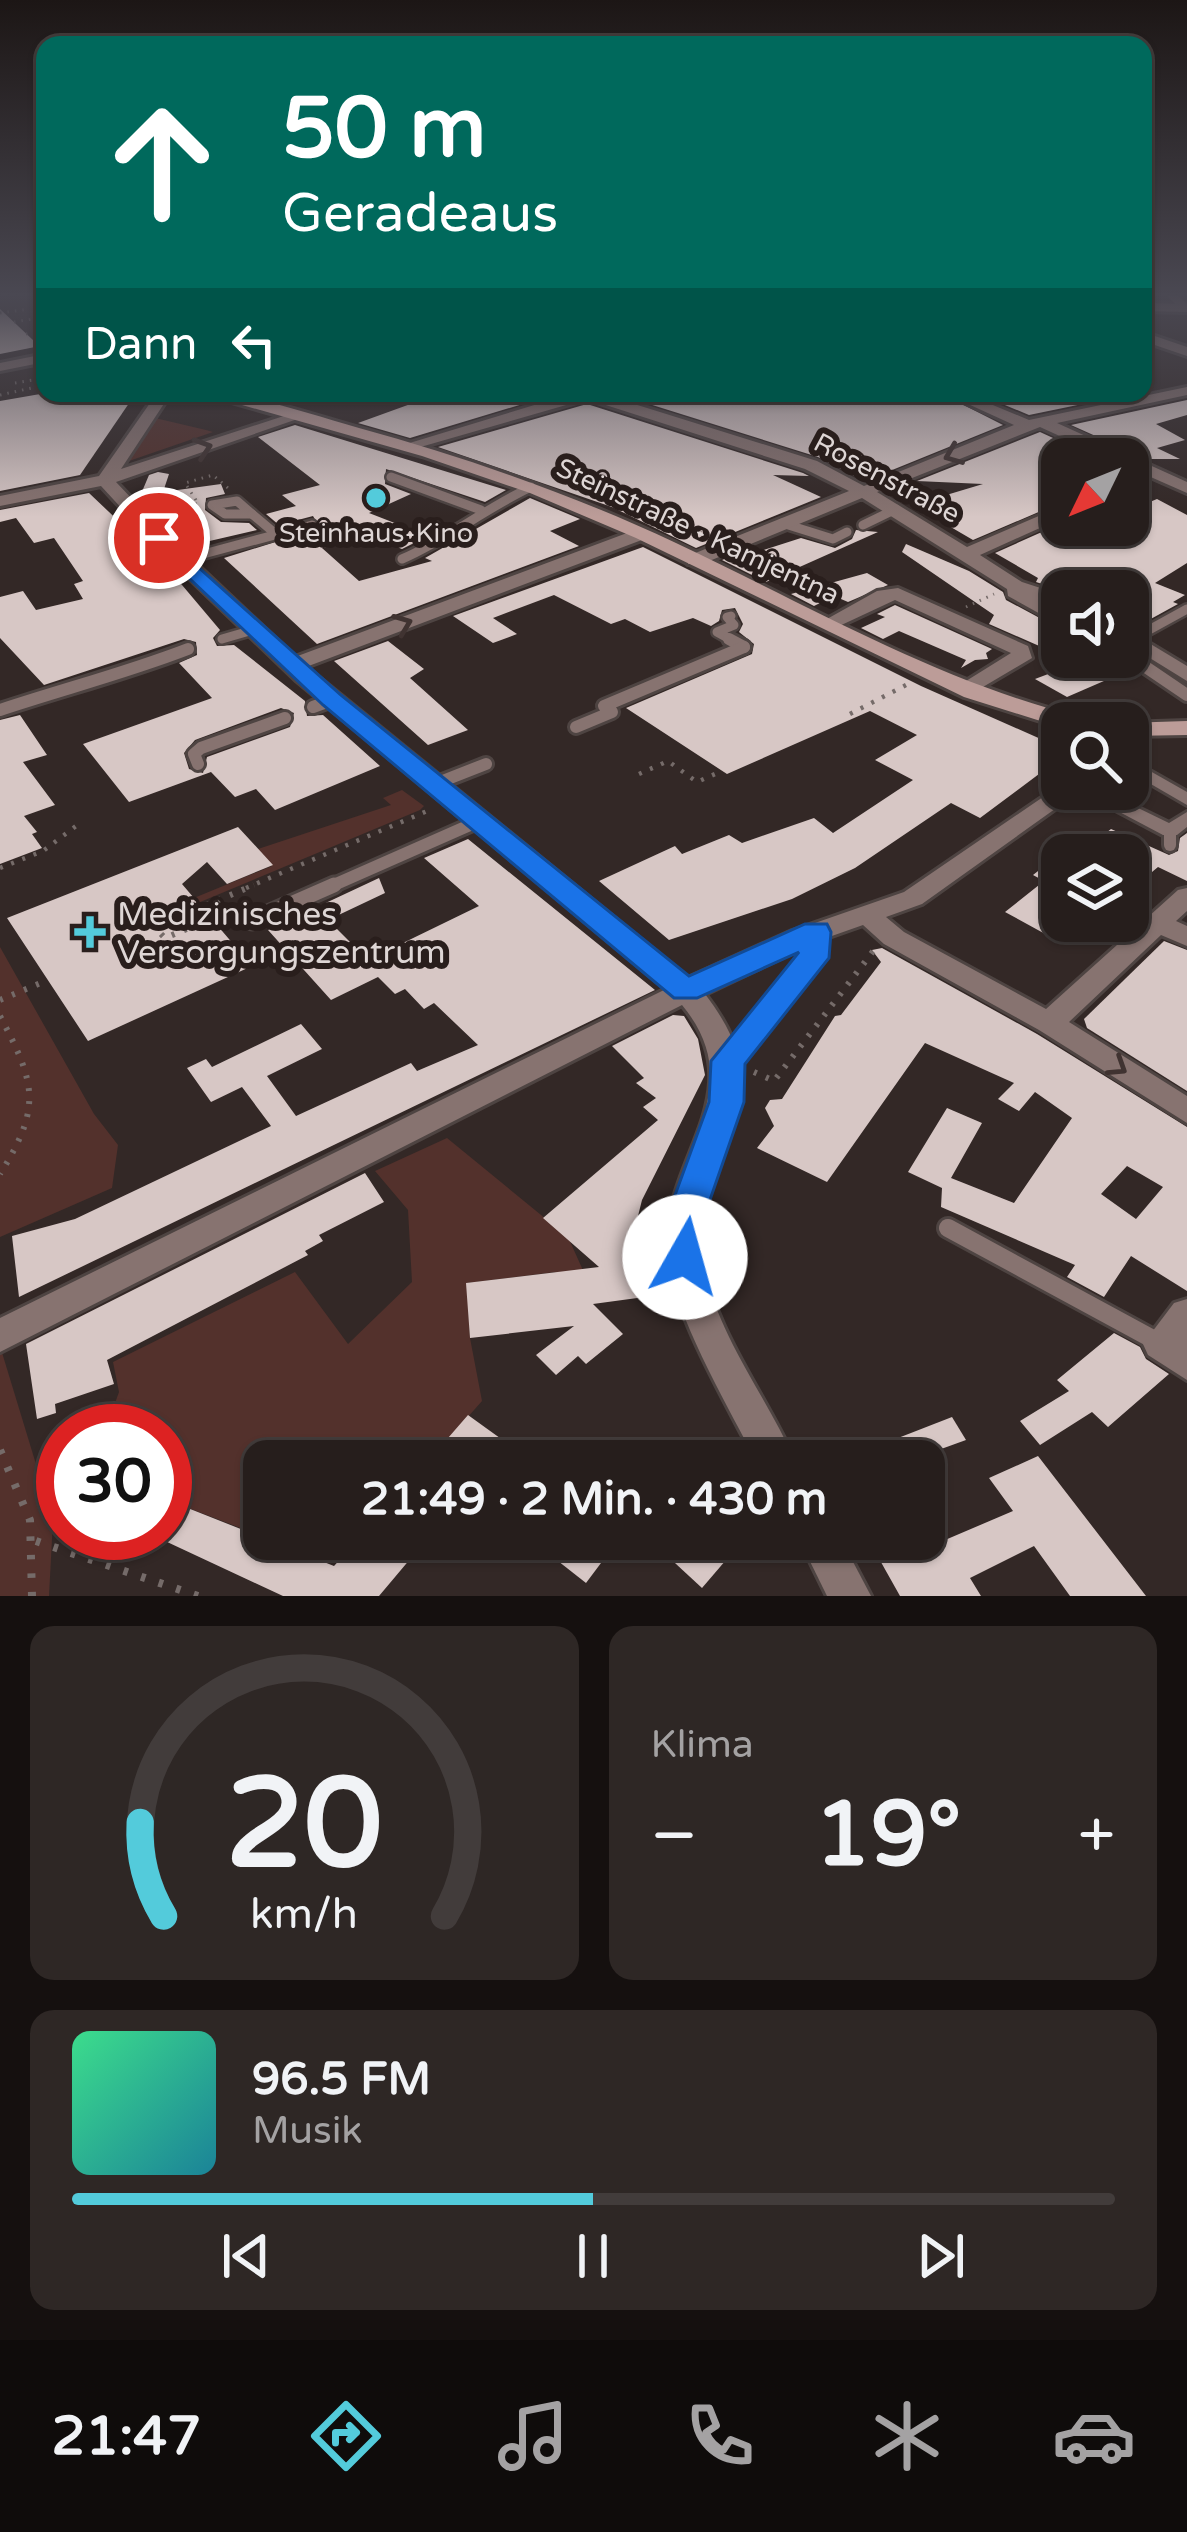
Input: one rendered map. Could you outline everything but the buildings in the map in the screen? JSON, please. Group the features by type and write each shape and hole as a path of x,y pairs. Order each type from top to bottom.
{"main road":[{"name":"Steinstraße - Kamjentna","path":"246,402 411,445 532,487 641,534 765,600 828,624 966,691 1041,716"},
{"path":"1149,729 1187,728"}],"street":[{"path":"1152,399 1187,392"},
{"path":"105,480 156,402"},
{"path":"411,445 556,402"},
{"name":"Rosenstraße","path":"615,402 784,454 864,490 969,553 1015,586 1021,599 1041,609"},
{"path":"975,402 1070,438"},
{"path":"695,560 1035,424 1140,402"},
{"path":"0,501 105,480 294,413"},
{"path":"1149,470 1187,488"},
{"path":"1149,474 1154,472"},
{"path":"105,480 293,665 323,704 444,792 686,991 712,1022 728,1061 726,1102 686,1217 685,1257 766,1440"},
{"path":"969,553 1041,520"},
{"path":"293,665 641,534"},
{"path":"1015,586 1041,592"},
{"path":"828,624 884,595 910,596 1022,650 1022,658 966,691"},
{"path":"1149,652 1187,675"},
{"path":"1149,776 1187,800"},
{"path":"0,1336 686,991 816,932 913,898 1041,809"},
{"path":"1121,810 1170,838 1187,818"},
{"path":"1049,1023 1187,896"},
{"path":"869,916 894,938 1049,1023 1187,1111"},
{"path":"1158,923 1187,937"},
{"path":"1174,1354 1187,1314"},
{"path":"830,1560 850,1596"}],"lane":[{"path":"391,477 481,510"},
{"path":"402,559 430,547 481,510 532,487"},
{"path":"863,525 896,509"},
{"path":"254,514 277,535"},
{"path":"782,523 833,538 847,532"},
{"path":"182,560 312,525"},
{"path":"1149,632 1187,609"},
{"path":"576,727 612,712 604,706 744,647 717,632 734,625 730,616"},
{"path":"222,639 254,630"},
{"path":"0,710 64,688 112,679 188,649"},
{"path":"1149,658 1187,694"},
{"path":"198,764 194,754 201,748 285,718"},
{"path":"444,792 486,764"},
{"path":"252,921 478,821"},
{"path":"728,1061 814,958 816,932"},
{"path":"948,1228 1174,1354"}],"path":[{"path":"0,386 36,382"},
{"path":"0,395 36,384"},
{"path":"182,508 203,501"},
{"path":"950,614 1015,586"},
{"path":"850,714 929,673"},
{"path":"639,774 668,761 697,782 722,770"},
{"path":"160,934 165,938 201,923 202,908 444,792"},
{"path":"0,868 43,851 80,823"},
{"path":"728,1061 774,1081 872,951 894,938"},
{"path":"0,1000 48,980"},
{"path":"0,1016 34,1079 27,1132 0,1174"},
{"path":"0,1450 23,1493 36,1540 32,1596"},
{"path":"94,1560 198,1596"}],"shaded area":[{"path":"155,418 206,430 213,432 129,461"},
{"path":"402,790 424,806 193,905 155,914 272,866 258,849 391,805 383,798"},
{"path":"0,947 94,1114 118,1145 112,1188 0,1237"},
{"path":"447,1138 568,1237 586,1277 555,1272 467,1283 470,1338 482,1401 448,1440 243,1440 243,1529 192,1509 192,1404 115,1404 119,1392 113,1362 295,1272 348,1344 412,1282 408,1210 375,1171"},
{"path":"0,1346 36,1464 36,1560 51,1560 49,1596 0,1596"}],"place":[{"name":"Steinhaus-Kino","path":"376,498"},
{"name":"Medizinisches Versorgungszentrum","path":"90,932"}],"route":[{"path":"159,538 332,700 686,991 816,932 814,958 728,1061 726,1102 686,1217 685,1257"}]}
